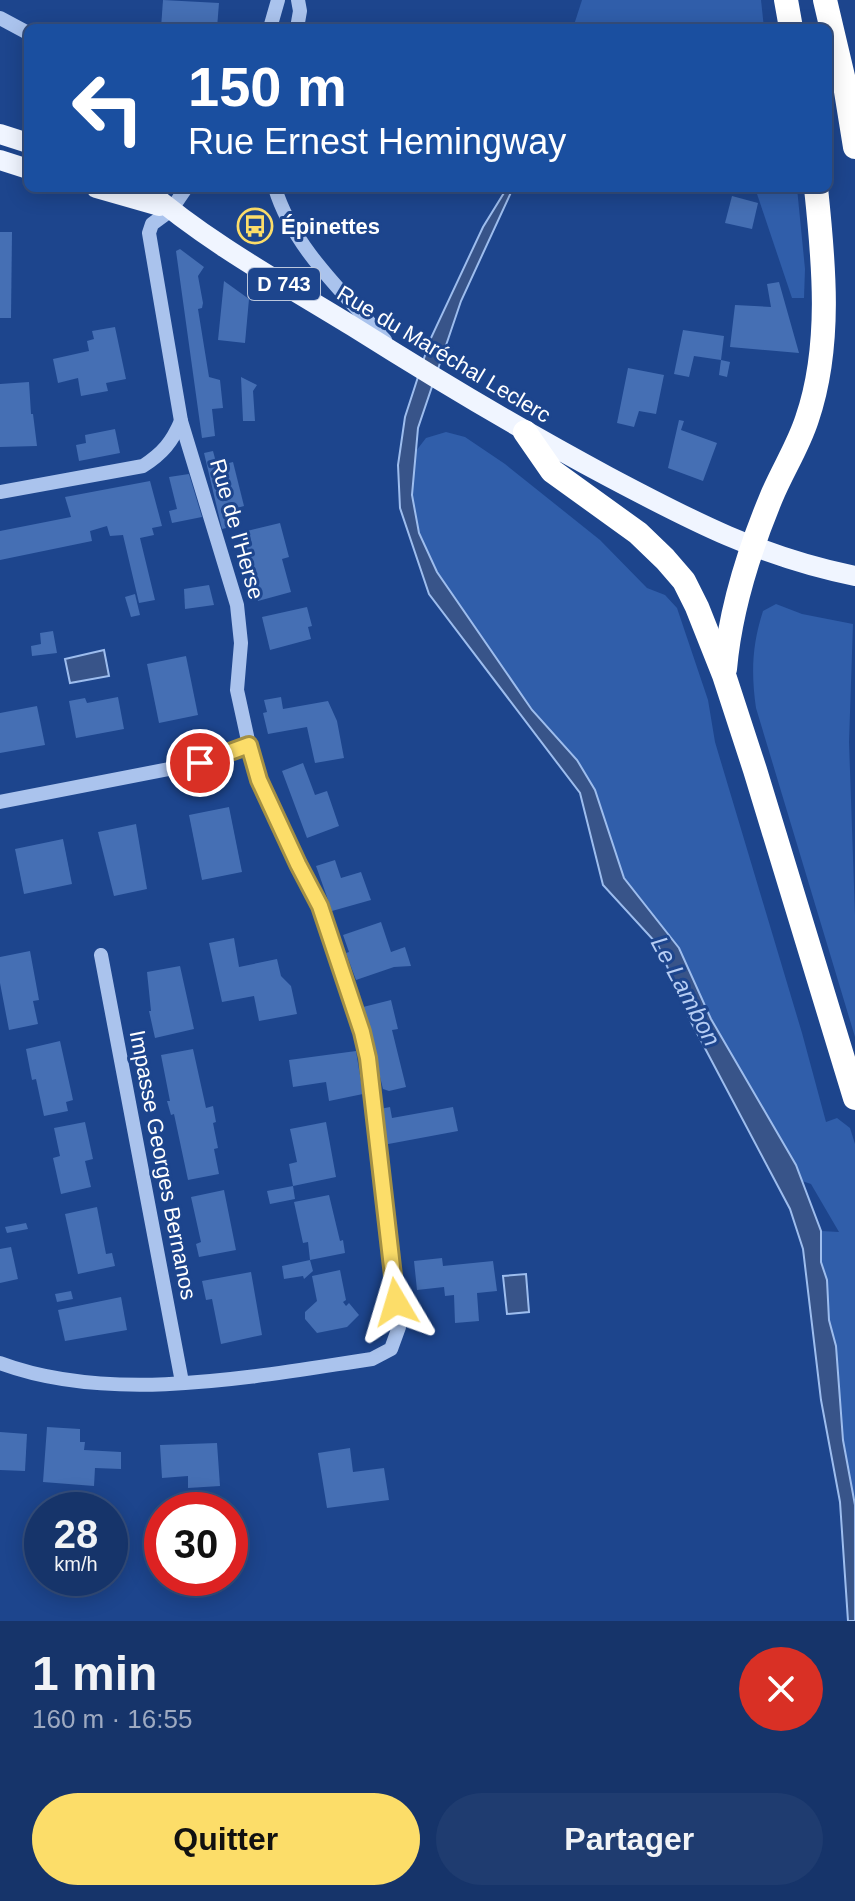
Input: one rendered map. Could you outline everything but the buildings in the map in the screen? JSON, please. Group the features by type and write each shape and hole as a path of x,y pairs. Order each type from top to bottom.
{"highway":[{"path":"786,0 790,24"},
{"path":"825,0 831,24"},
{"path":"832,30 855,147"},
{"path":"724,675 729,632 754,548 771,497 807,420 816,387 823,295 816,192"},
{"path":"525,432 552,471 638,533 673,568 697,607 724,675 855,1098"}],"main road":[{"path":"0,134 24,142"},
{"path":"0,160 24,168"},
{"name":"Rue du Maréchal Leclerc","path":"110,192 171,210"},
{"name":"Rue du Maréchal Leclerc","path":"150,192 171,210 399,356 525,432 700,526 754,548 820,569 855,576"}],"street":[{"path":"271,24 278,0"},
{"path":"298,0 298,24"},
{"path":"0,18 24,31"},
{"path":"171,210 183,192"},
{"path":"276,192 294,233 399,356"},
{"name":"Rue de l'Herse","path":"171,210 152,224 149,233 181,421 237,605 241,643 237,690 259,780 320,906 362,1032 368,1058 399,1327 391,1349 372,1359 233,1379 182,1382"},
{"path":"0,492 143,466 171,444 181,421"},
{"path":"0,802 200,763 249,745"},
{"name":"Impasse Georges Bernanos","path":"101,955 182,1382"},
{"path":"0,1363 70,1380 114,1384 182,1382"}],"shaded area":[{"path":"582,0 761,0 764,24 574,24"},
{"path":"756,192 797,192 805,269 804,298 792,298"},
{"path":"446,432 465,437 505,464 600,540 647,588 665,595 677,608 708,700 715,742 826,1122 837,1118 850,1128 855,1144 855,1505 843,1440 827,1280 821,1262 821,1231 839,1232 811,1184 802,1181 796,1165 711,1019 679,948 624,878 595,790 577,760 532,710 437,572 419,533 412,495 416,451 426,438"},
{"path":"776,604 802,614 853,624 849,742 855,915 855,1037 756,708 753,671 757,636 763,611"}],"water":[{"name":"Le Lambon","path":"505,192 511,192 461,301 418,428 412,495 419,533 437,572 532,710 577,760 595,790 624,878 679,948 711,1019 796,1165 821,1231 821,1262 827,1280 829,1320 836,1346 843,1440 855,1505 855,1621 848,1621 840,1502 821,1400 803,1249 790,1209 689,1018 658,945 603,885 580,793 429,594 400,508 398,465 405,417 430,340 483,227"},
{"path":"104,650 109,676 70,683 65,659"},
{"path":"526,1274 529,1312 507,1314 503,1276"}],"place":[{"name":"Épinettes","path":"255,226"}],"route":[{"path":"200,763 249,745 259,780 320,906 353,1002 368,1058 396,1302"}]}
